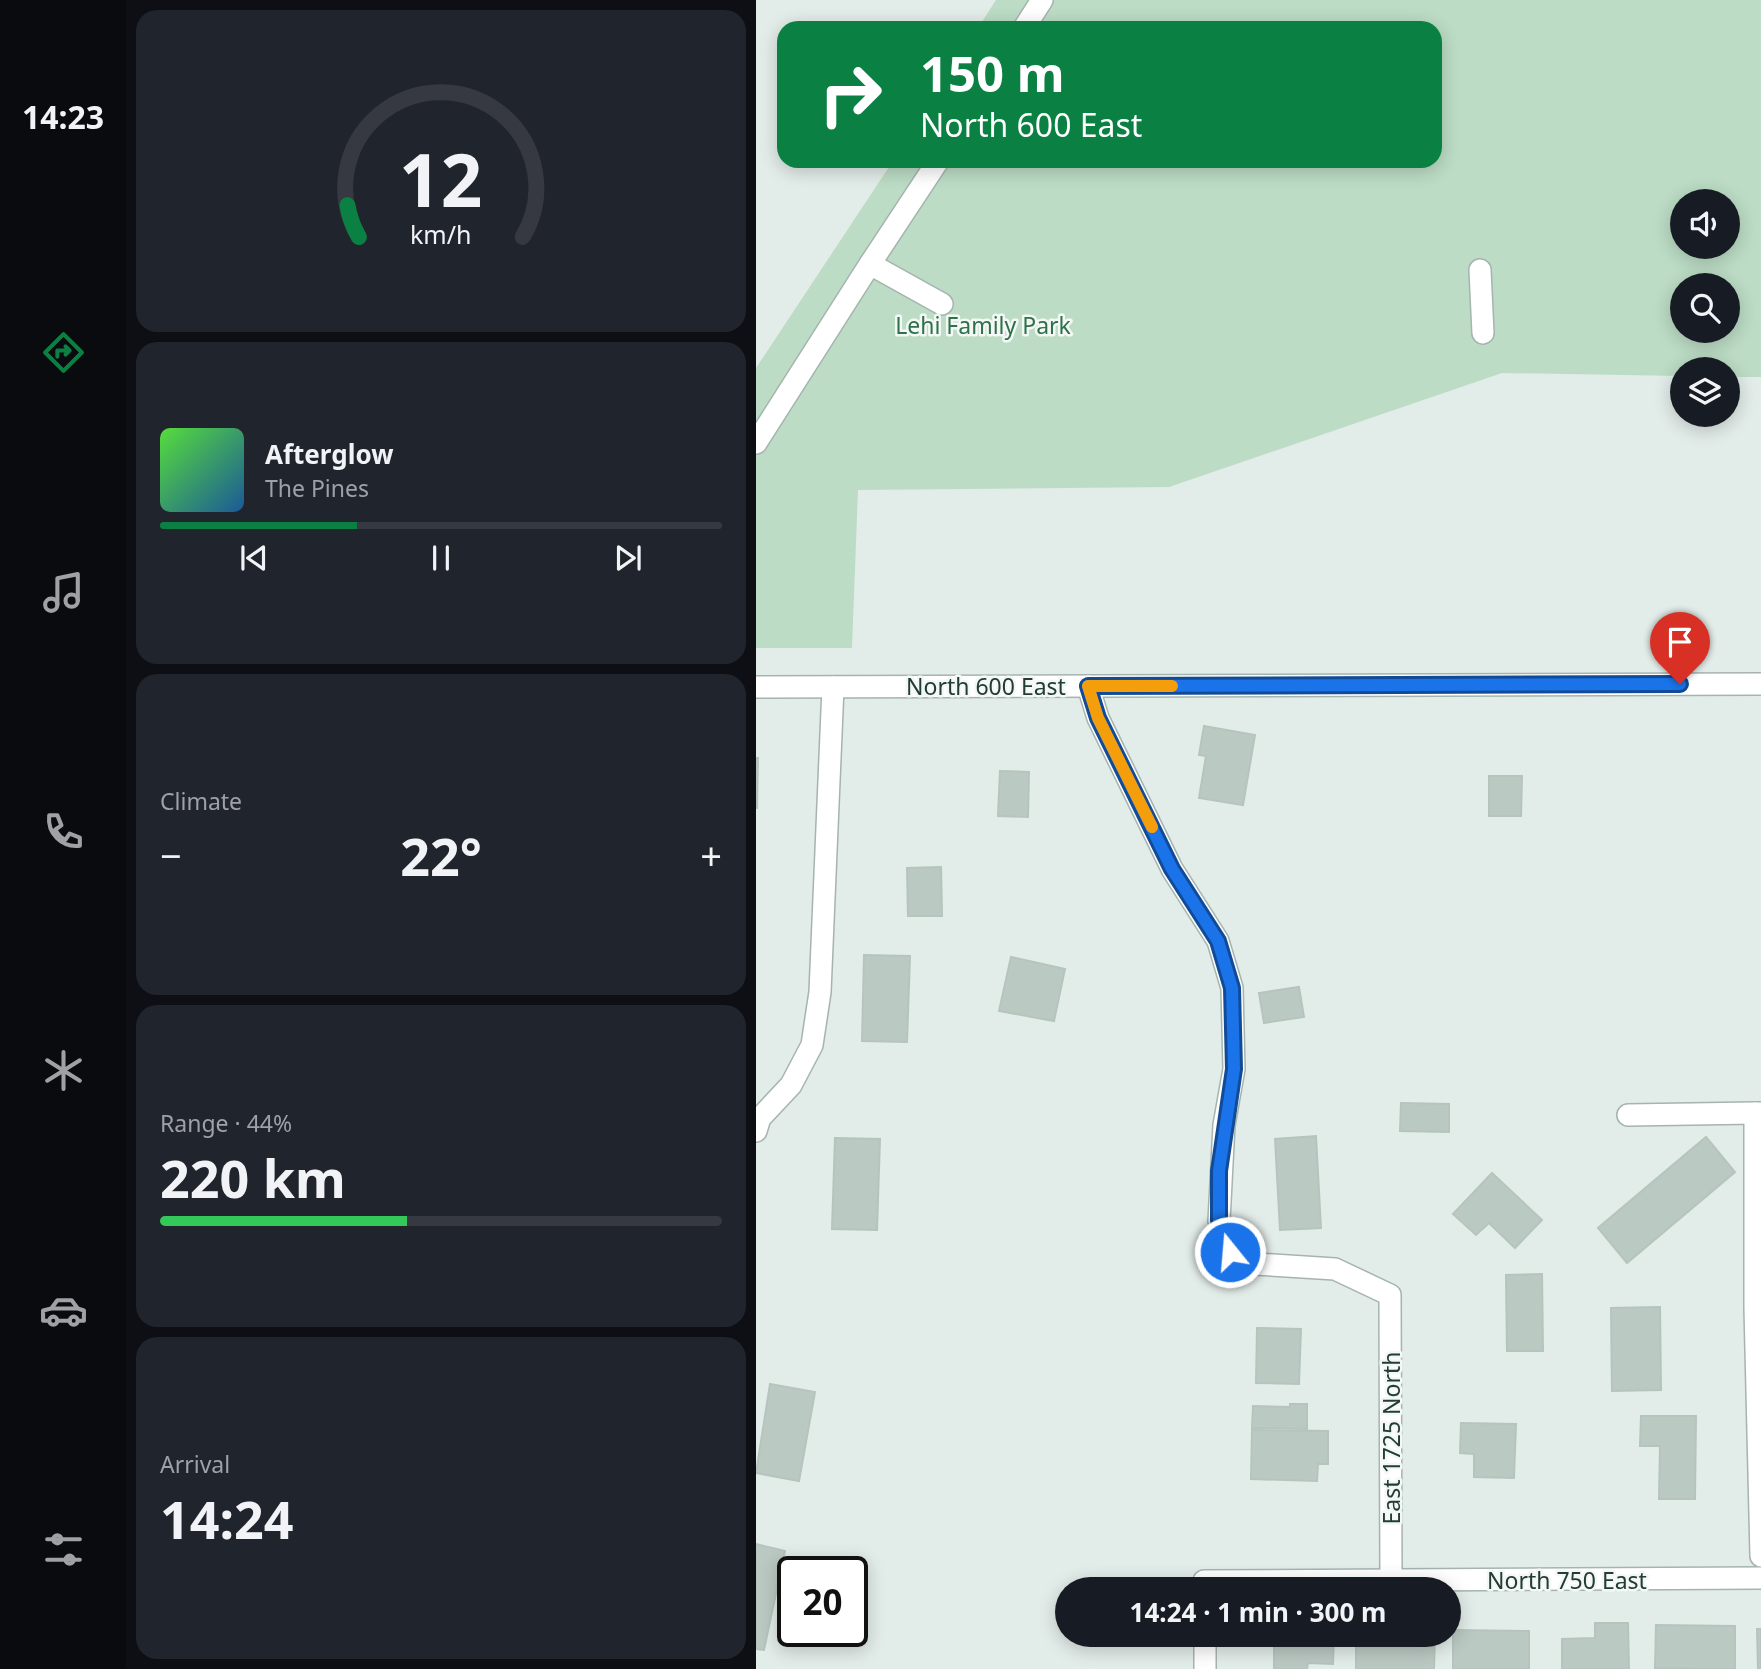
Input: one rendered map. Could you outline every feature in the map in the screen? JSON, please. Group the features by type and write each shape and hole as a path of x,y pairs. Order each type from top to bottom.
{"street":[{"path":"1028,21 1042,0"},
{"path":"756,443 933,168"},
{"path":"870,264 942,304"},
{"path":"1480,270 1483,332"},
{"name":"North 600 East","path":"756,687 1761,684"},
{"name":"East 1725 North","path":"1088,686 1098,718 1172,869 1218,941 1232,988 1234,1069 1224,1125 1219,1208 1219,1220 1230,1252 1256,1264 1335,1269 1390,1295 1391,1577"},
{"path":"756,1131 760,1118 791,1084 811,1045 820,992 833,687"},
{"path":"1628,1115 1758,1113 1755,1308 1761,1556"},
{"name":"North 750 East","path":"1461,1580 1761,1578"},
{"path":"1205,1647 1205,1669"}],"green space":[{"name":"Lehi Family Park","path":"996,0 1761,0 1761,377 1740,377 1740,357 1670,357 1670,376 1502,373 1169,487 858,490 852,648 756,648 756,368 888,168 1442,168 1442,21 982,21"}],"building":[{"path":"1204,726 1255,735 1243,805 1199,798 1206,756 1199,755"},
{"path":"758,758 757,808 756,808"},
{"path":"1000,771 1029,772 1028,817 998,816"},
{"path":"1489,776 1522,776 1521,816 1489,816"},
{"path":"941,867 942,916 908,916 907,868"},
{"path":"864,955 910,956 907,1042 862,1041"},
{"path":"1011,957 1065,969 1054,1021 999,1011"},
{"path":"1299,987 1304,1017 1264,1023 1259,993"},
{"path":"1401,1103 1449,1104 1449,1132 1400,1131"},
{"path":"1316,1136 1321,1228 1280,1230 1275,1139"},
{"path":"1706,1137 1735,1172 1627,1263 1598,1228"},
{"path":"835,1138 880,1139 877,1230 832,1229"},
{"path":"1492,1173 1542,1220 1515,1248 1489,1223 1476,1235 1453,1214"},
{"path":"1542,1274 1543,1351 1507,1351 1506,1275"},
{"path":"1660,1307 1661,1390 1612,1391 1611,1308"},
{"path":"1257,1328 1301,1329 1299,1384 1256,1383"},
{"path":"770,1384 815,1392 799,1481 756,1473"},
{"path":"1290,1404 1307,1404 1307,1429 1252,1428 1253,1406 1290,1407"},
{"path":"1641,1416 1696,1416 1695,1499 1659,1499 1660,1446 1640,1446"},
{"path":"1461,1423 1516,1424 1514,1478 1474,1477 1474,1454 1460,1453"},
{"path":"1252,1430 1328,1431 1328,1464 1318,1464 1317,1481 1251,1479"},
{"path":"756,1544 785,1551 784,1556 777,1556 777,1589 764,1650 756,1649"},
{"path":"1595,1623 1628,1623 1629,1669 1562,1669 1562,1639 1595,1638"},
{"path":"1656,1625 1735,1626 1735,1669 1655,1668"},
{"path":"1757,1629 1761,1629 1761,1669 1758,1669"},
{"path":"1461,1630 1529,1631 1529,1669 1453,1669 1453,1647 1461,1647"},
{"path":"1274,1647 1334,1647 1333,1664 1308,1663 1307,1669 1274,1669"},
{"path":"1356,1647 1435,1647 1434,1669 1356,1669"}],"slow traffic":[{"path":"1152,827 1098,718 1088,686 1172,686"}],"route":[{"path":"1230,1252 1219,1220 1219,1171 1234,1069 1232,988 1218,941 1172,869 1098,718 1088,686 1680,684"}]}
